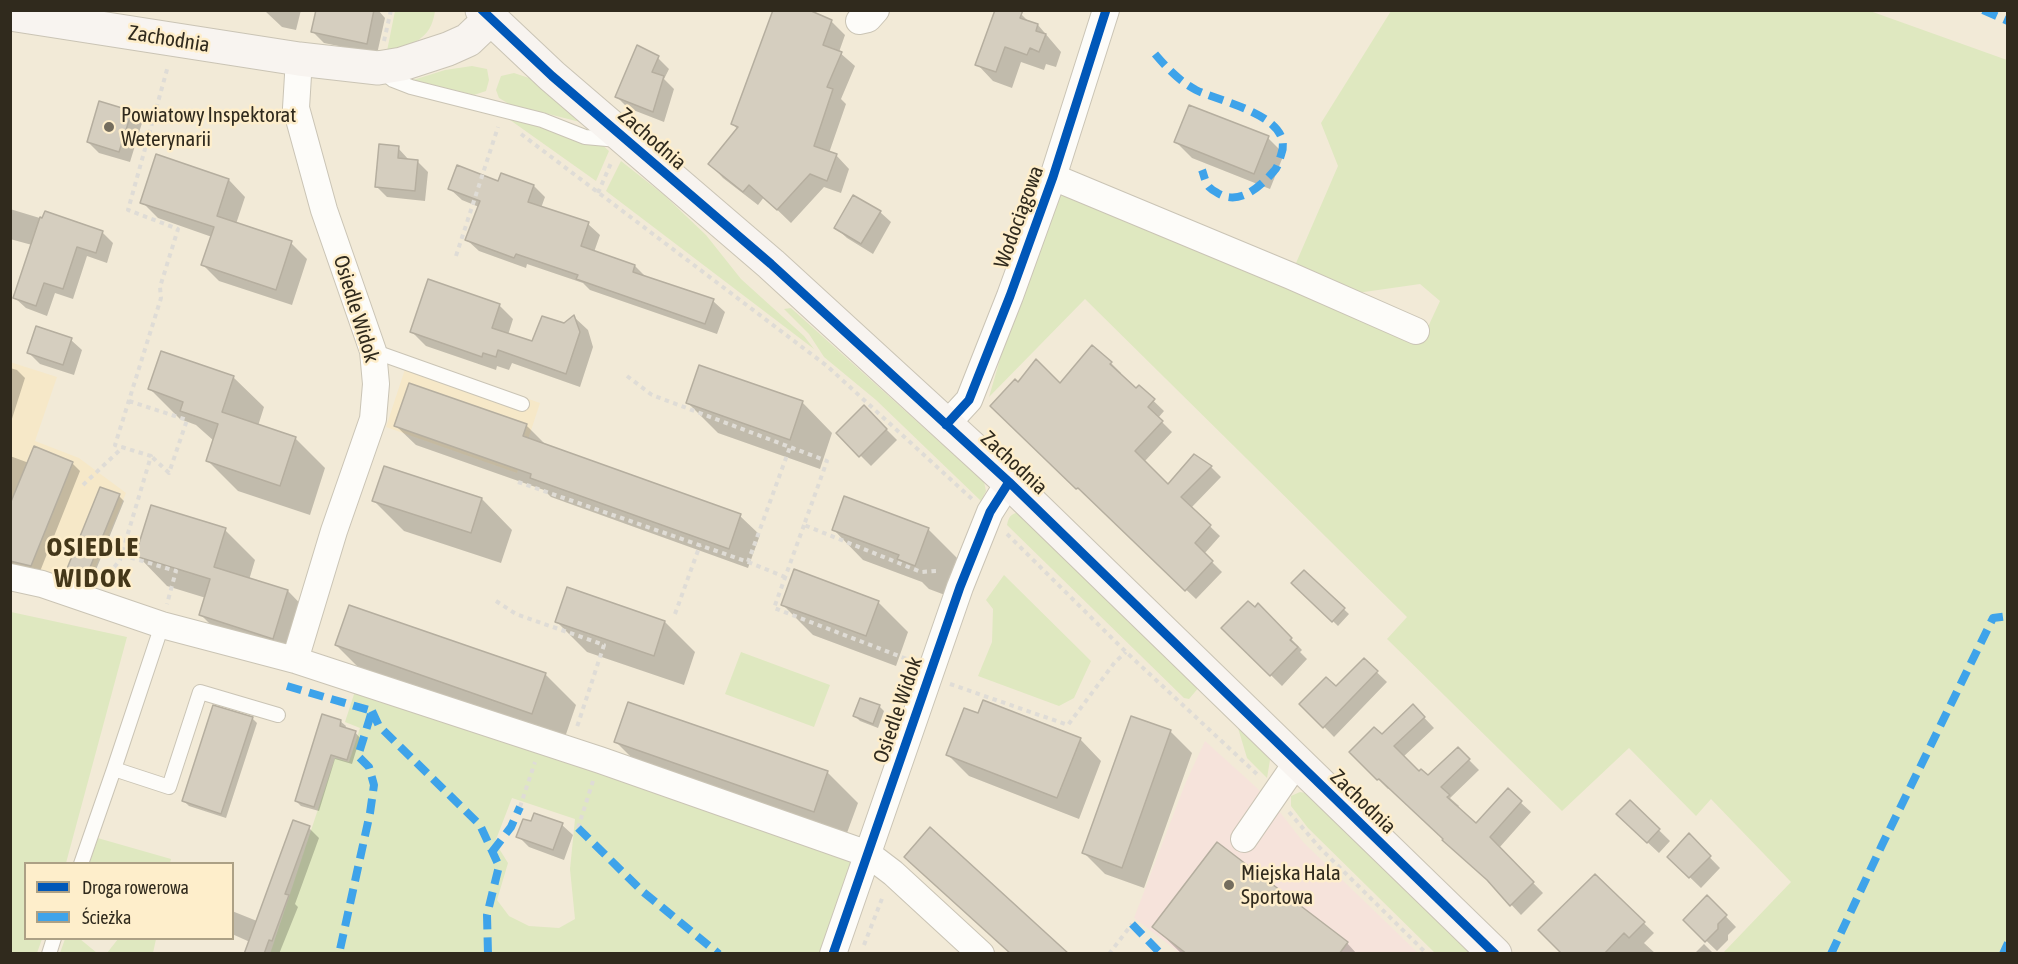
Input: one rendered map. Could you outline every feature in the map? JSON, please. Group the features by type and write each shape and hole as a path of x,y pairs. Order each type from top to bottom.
{"street":[{"name":"Wodociągowa","path":"946,425 969,400 1053,177 1106,10"},
{"name":"Zachodnia","path":"10,14 299,59 378,68 402,64 468,40 486,15 552,76 621,149 771,264 1009,483 1495,954"},
{"name":"Osiedle Widok","path":"296,660 334,531 373,419 376,384 373,351 324,210 296,108 299,59"},
{"name":"Wodociągowa","path":"1053,177 1291,276 1416,331"},
{"name":"Osiedle Widok","path":"833,954 960,587 989,515 1009,483"},
{"path":"10,577 42,584 162,625 296,660 600,760 868,854 893,873 981,954"},
{"path":"1245,839 1297,762"}],"lane":[{"path":"378,68 393,80 411,87 542,120 621,149"},
{"path":"373,351 522,405"},
{"path":"82,862 162,625"},
{"path":"114,769 170,787 200,692 279,715"}],"path":[{"path":"129,401 187,420 169,473 151,456 115,444 161,298 160,286 178,229 128,210 174,40"},
{"path":"456,256 501,118"},
{"path":"518,132 827,366 978,504"},
{"path":"598,193 621,149"},
{"path":"627,376 652,395 827,461 774,608 921,665"},
{"path":"82,484 123,447"},
{"path":"748,562 790,447"},
{"path":"87,600 120,560 151,456"},
{"path":"518,482 785,577"},
{"path":"804,525 921,572 936,571"},
{"path":"1000,527 1126,652 1262,779"},
{"path":"675,614 700,545"},
{"path":"122,555 176,571 162,625"},
{"path":"496,601 516,614 604,645 574,733"},
{"path":"963,688 1068,725 1115,662 1126,652"},
{"path":"1191,712 1198,705"},
{"path":"520,807 542,741"},
{"path":"578,828 600,760"},
{"path":"1287,809 1319,847 1427,954"},
{"path":"870,930 884,895"},
{"path":"1109,954 1132,924"}],"shaded area":[{"path":"409,357 540,403 517,473 386,427"},
{"path":"10,362 57,377 35,441 79,458 126,493 85,593 11,564"},
{"path":"1205,741 1257,788 1304,843 1418,953 1180,953 1134,918 1185,784"}],"green space":[{"path":"395,11 435,11 429,29 419,40 387,51"},
{"path":"1391,11 1870,11 2007,60 2007,953 1723,953 1791,882 1711,799 1696,816 1629,748 1562,811 1387,639 1407,617 1085,299 989,397 1045,205 1062,191 1427,329 1440,301 1420,284 1357,293 1293,270 1338,166 1321,123"},
{"path":"472,66 487,69 489,80 486,91 474,95 413,80 445,70"},
{"path":"514,73 529,78 580,122 509,104 499,98 496,90 501,76"},
{"path":"503,115 597,140 609,151 596,181"},
{"path":"621,161 664,195 706,235 741,279 804,336 814,349 606,191"},
{"path":"791,308 984,482 986,491 981,501 876,400 824,357 809,334 784,309"},
{"path":"1022,512 1200,686 1189,699 1184,698 1007,525 1012,515"},
{"path":"1004,575 1091,661 1074,698 1059,706 978,676 992,642 993,609 986,600"},
{"path":"11,612 127,637 66,862 24,862 24,940 42,940 37,953 11,953"},
{"path":"741,652 830,685 814,727 725,694"},
{"path":"356,688 854,857 820,953 270,954 335,758 349,762 360,728 345,722","holes":["512,798 575,819 570,869 575,919 559,928 529,926 509,916 497,900 508,863 495,842"]},
{"path":"1213,700 1268,754 1270,760 1267,778 1247,758 1238,728 1212,703"},
{"path":"1300,792 1311,794 1478,953 1435,953 1308,828 1291,806 1291,796"},
{"path":"94,837 171,859 170,862 88,862"},
{"path":"65,940 81,940 97,953 60,953"},
{"path":"117,940 156,940 153,953 107,953"}],"building":[{"path":"316,10 374,10 367,44 311,32"},
{"path":"773,10 809,10 832,20 823,45 842,52 827,87 833,89 814,146 837,154 827,181 810,174 777,210 749,185 743,192 708,164 738,127 731,124"},
{"path":"995,10 1023,10 1020,18 1038,24 1036,31 1046,34 1039,52 1030,48 1027,55 1005,47 996,72 975,65"},
{"path":"637,45 659,56 652,72 664,76 653,112 615,97"},
{"name":"Powiatowy Inspektorat Weterynarii","path":"99,101 132,111 119,152 87,142"},
{"path":"1189,105 1269,136 1254,174 1174,142"},
{"path":"379,144 399,146 398,158 418,160 415,191 375,187"},
{"path":"156,154 229,179 217,216 292,241 276,290 201,265 214,227 140,203"},
{"path":"457,165 498,181 501,173 534,185 528,202 589,222 581,246 635,265 633,272 714,299 705,324 576,279 578,275 516,254 514,258 465,240 480,201 448,189"},
{"path":"853,195 881,211 861,244 834,228"},
{"path":"45,211 103,231 96,253 77,247 63,289 44,283 36,306 13,298 40,217 42,218"},
{"path":"428,279 500,304 492,328 532,341 542,316 564,323 574,315 580,332 566,374 498,350 496,357 483,353 482,357 410,332"},
{"path":"36,326 72,338 63,365 27,353"},
{"path":"1092,345 1112,362 1110,364 1136,388 1139,385 1155,399 1148,407 1163,421 1135,451 1168,484 1194,454 1212,466 1181,497 1211,525 1195,543 1213,561 1185,591 990,406 1015,379 1018,382 1036,359 1060,383"},
{"path":"161,351 234,376 222,412 296,437 280,486 206,461 218,424 180,411 183,402 148,389"},
{"path":"699,365 803,401 790,440 686,403"},
{"path":"409,383 527,424 523,436 741,514 729,549 530,478 531,474 394,426"},
{"path":"864,405 887,429 859,457 836,433"},
{"path":"34,446 73,462 31,566 10,561 10,504"},
{"path":"384,466 482,498 471,533 372,501"},
{"path":"100,487 120,494 84,582 64,576"},
{"path":"844,496 929,528 915,566 897,559 899,555 832,530"},
{"path":"151,505 226,528 214,567 288,590 273,639 199,615 210,579 135,556"},
{"path":"794,569 879,601 866,636 781,605"},
{"path":"1304,570 1345,608 1332,622 1291,583"},
{"path":"567,587 665,621 654,656 555,622"},
{"path":"1248,601 1255,607 1258,603 1298,647 1270,676 1221,628"},
{"path":"349,605 546,673 532,714 335,645"},
{"path":"1364,658 1378,671 1323,728 1299,704 1326,677 1336,686"},
{"path":"860,698 880,705 873,724 853,716"},
{"path":"983,700 1081,738 1057,798 946,755 964,708 978,713"},
{"path":"628,702 828,771 814,812 614,742"},
{"path":"1413,704 1425,717 1394,746 1419,771 1421,769 1428,775 1458,747 1470,759 1441,787 1450,795 1447,797 1476,823 1508,788 1522,801 1490,837 1534,882 1510,906 1487,880 1349,752 1374,727 1382,734"},
{"path":"213,705 253,717 221,814 182,801"},
{"path":"322,714 341,720 340,726 356,731 347,760 331,755 314,807 295,801"},
{"path":"1131,716 1171,730 1122,868 1082,853"},
{"path":"1630,800 1660,829 1647,843 1616,814"},
{"path":"534,813 563,823 553,850 516,837 523,819 531,821"},
{"path":"293,820 310,826 285,894 289,895 272,941 269,940 264,954 244,954"},
{"path":"930,827 1069,954 1011,954 904,857"},
{"path":"1689,833 1711,856 1689,878 1667,857"},
{"name":"Miejska Hala Sportowa","path":"1217,842 1348,942 1339,954 1187,954 1152,927"},
{"path":"1595,874 1645,922 1629,938 1624,933 1604,954 1562,954 1538,930"},
{"path":"1707,895 1727,915 1718,924 1718,929 1705,942 1683,920"}],"marked path":[{"path":"1983,10 2008,21"},
{"path":"1155,54 1174,74 1196,90 1253,112 1267,120 1277,130 1283,142 1275,169 1262,184 1248,194 1224,196 1209,187 1202,170"},
{"path":"1831,954 1993,618 2008,616"},
{"path":"287,686 372,711 358,756 369,767 374,785 339,954"},
{"path":"372,711 379,726 480,825 499,866 487,915 488,954"},
{"path":"492,852 511,827 520,807"},
{"path":"578,828 642,891 719,954"},
{"path":"1132,924 1161,954"},
{"path":"2003,954 2008,943"}],"cycle path":[{"path":"482,10 552,76 771,264 1009,482 1495,954"},
{"path":"946,425 969,400 1010,296 1053,177 1106,10"},
{"path":"833,954 960,587 990,512 1009,482"}],"place":[{"name":"Powiatowy Inspektorat Weterynarii","path":"109,127"},
{"name":"Miejska Hala Sportowa","path":"1229,885"}],"district":[{"name":"OSIEDLE WIDOK","path":"93,562"}]}
